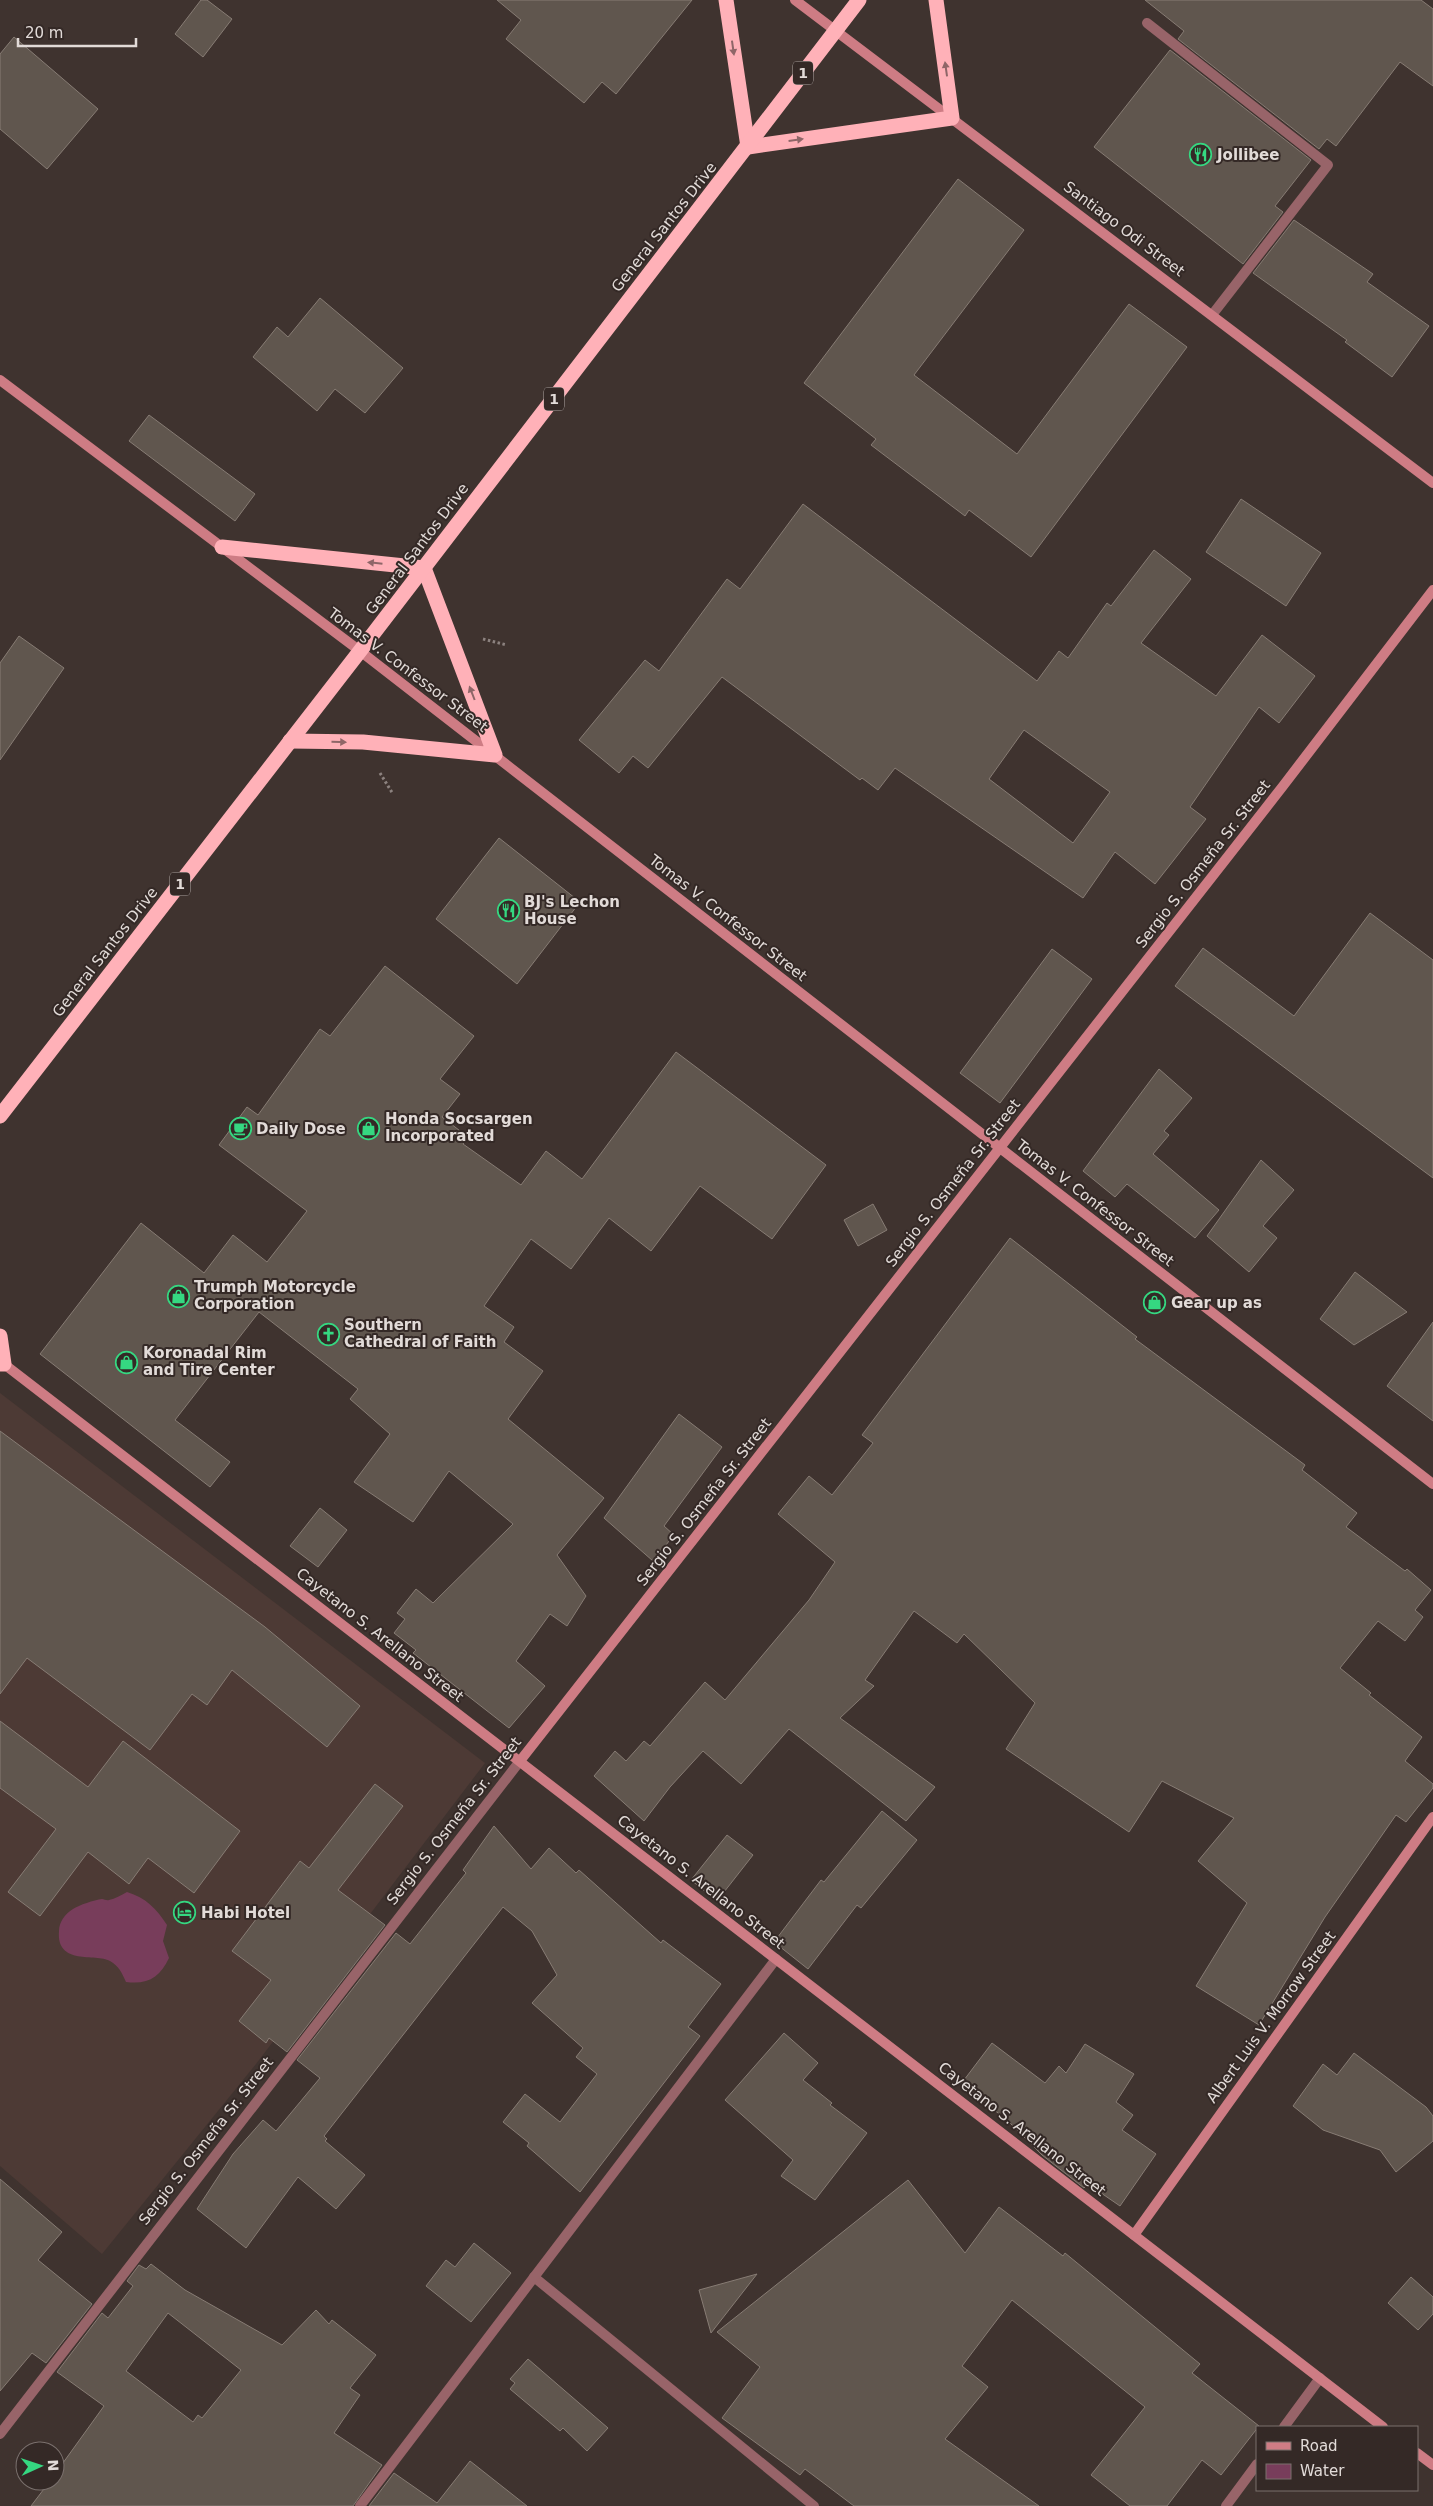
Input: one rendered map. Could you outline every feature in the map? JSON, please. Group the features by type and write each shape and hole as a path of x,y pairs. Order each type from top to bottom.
{"highway":[{"path":"726,0 748,147 952,118 936,0"},
{"name":"General Santos Drive","path":"0,1116 424,568 859,0"},
{"path":"222,548 424,568 495,755 362,742 290,741"},
{"path":"0,1336 1,1363"}],"street":[{"name":"Santiago Odi Street","path":"795,0 1433,483"},
{"path":"1148,23 1328,165 1212,315"},
{"name":"Tomas V. Confessor Street","path":"0,380 495,755 1433,1484"},
{"name":"Sergio S. Osmeña Sr. Street","path":"0,2434 520,1761 1000,1148 1433,590"},
{"name":"Cayetano S. Arellano Street","path":"1,1363 1382,2426"},
{"name":"Albert Luis V. Morrow Street","path":"1134,2235 1433,1817"},
{"path":"360,2506 776,1959"},
{"path":"534,2277 814,2506"},
{"path":"1285,2426 1320,2378"},
{"path":"1418,2454 1433,2466"},
{"path":"1226,2506 1256,2465"}],"shaded area":[{"name":"Habi Hotel","path":"0,1393 485,1763 256,2064 102,2254 0,2166"}],"water":[{"path":"127,1892 140,1897 150,1904 167,1925 163,1941 169,1958 157,1975 147,1981 134,1983 126,1982 118,1967 110,1961 70,1954 60,1942 59,1931 60,1924 65,1916 76,1907 102,1899 107,1900 118,1897"}],"building":[{"path":"201,0 207,0 232,19 203,57 175,34"},
{"path":"497,0 692,0 616,94 602,82 584,103 506,39 521,20"},
{"path":"1145,0 1421,0 1433,9 1433,86 1400,62 1336,146 1327,139 1319,149 1178,39 1184,31"},
{"path":"14,37 98,109 47,169 0,129 0,54"},
{"name":"Jollibee","path":"1170,50 1311,160 1275,206 1283,212 1243,264 1094,147"},
{"path":"958,179 1024,230 914,375 1017,454 1129,304 1187,347 1031,557 969,510 965,516 871,445 876,439 804,383"},
{"path":"1294,220 1373,274 1367,282 1429,326 1392,377 1345,342 1347,340 1253,273"},
{"path":"320,298 403,368 365,413 335,389 317,411 253,357 277,327 288,337"},
{"path":"149,415 255,494 235,521 129,441"},
{"path":"1241,499 1321,553 1286,606 1206,552"},
{"path":"803,504 1037,681 1059,651 1068,658 1107,603 1111,606 1154,550 1191,579 1141,643 1216,696 1262,635 1315,676 1279,723 1259,707 1190,807 1206,819 1155,884 1115,852 1083,898 895,768 878,790 862,778 860,780 722,677 648,768 633,756 619,773 579,740 645,660 659,671 727,579 740,589","holes":["1024,730 1110,792 1073,843 989,779"]},
{"path":"19,636 64,668 0,760 0,663"},
{"name":"BJ's Lechon House","path":"499,838 580,902 517,984 436,919"},
{"path":"1370,913 1433,960 1433,1178 1175,986 1203,948 1294,1016"},
{"path":"1052,949 1092,979 1000,1103 960,1073"},
{"path":"385,966 474,1036 440,1079 460,1094 442,1117 468,1137 463,1144 521,1185 546,1151 582,1179 676,1052 826,1165 772,1239 700,1186 651,1251 609,1218 571,1269 531,1239 484,1306 514,1327 504,1342 543,1371 508,1419 604,1498 557,1555 586,1596 567,1626 550,1614 516,1661 545,1686 509,1728 413,1653 416,1650 394,1633 405,1619 397,1613 416,1589 433,1603 513,1524 449,1471 413,1522 354,1482 390,1434 350,1399 358,1389 259,1312 175,1420 230,1462 210,1487 40,1354 141,1223 204,1273 233,1235 267,1262 307,1211 219,1145 247,1107 258,1115 320,1029 330,1036"},
{"path":"1159,1069 1192,1098 1164,1131 1169,1135 1153,1154 1219,1210 1195,1238 1127,1184 1115,1197 1083,1171"},
{"path":"1261,1160 1294,1190 1263,1226 1277,1238 1249,1272 1207,1236"},
{"path":"873,1204 887,1230 858,1246 844,1220"},
{"path":"1010,1238 1137,1337 1135,1339 1305,1465 1302,1470 1357,1513 1346,1527 1405,1571 1407,1569 1431,1590 1415,1610 1423,1617 1405,1641 1378,1621 1340,1668 1371,1693 1369,1695 1422,1737 1405,1761 1433,1784 1433,1788 1406,1822 1396,1815 1325,1917 1259,2025 1196,1986 1247,1903 1198,1861 1234,1818 1162,1781 1129,1832 1006,1749 1035,1703 964,1634 957,1643 914,1611 865,1680 874,1686 840,1718 935,1787 906,1821 789,1729 741,1784 703,1751 670,1787 644,1821 594,1776 615,1751 626,1761 644,1741 650,1746 705,1682 725,1700 809,1600 835,1562 778,1514 809,1476 832,1495 873,1443 862,1435"},
{"path":"1355,1272 1407,1312 1354,1345 1320,1319"},
{"path":"1433,1322 1433,1421 1387,1386"},
{"path":"679,1414 722,1447 664,1526 674,1535 653,1561 604,1518"},
{"path":"0,1431 265,1627 360,1706 327,1747 232,1670 207,1705 192,1694 150,1750 27,1658 0,1694"},
{"path":"320,1508 347,1530 318,1567 290,1546"},
{"path":"0,1721 88,1787 123,1741 240,1831 194,1893 148,1858 129,1884 88,1852 40,1916 8,1892 56,1829 0,1788"},
{"path":"375,1784 403,1806 338,1890 385,1925 287,2052 269,2038 266,2043 239,2021 271,1980 232,1951 300,1861 309,1868"},
{"path":"882,1811 917,1840 861,1908 857,1905 808,1969 774,1942 821,1880 824,1882"},
{"path":"494,1826 531,1869 549,1848 576,1873 579,1870 661,1943 663,1940 721,1984 688,2027 700,2036 580,2192 527,2146 529,2143 503,2122 525,2094 560,2122 597,2074 576,2057 583,2048 532,2003 557,1975 532,1931 503,1907 324,2136 327,2139 325,2141 365,2175 336,2209 298,2177 246,2248 197,2209 233,2154 263,2120 276,2131 320,2078 297,2060 396,1933 410,1944 466,1873 463,1870"},
{"path":"727,1835 753,1855 717,1901 691,1880"},
{"path":"784,2033 818,2063 803,2080 832,2103 830,2105 867,2133 815,2200 781,2176 793,2160 725,2100"},
{"path":"992,2043 1045,2083 1059,2066 1066,2073 1085,2044 1134,2074 1116,2102 1133,2115 1122,2130 1156,2154 1120,2206 1088,2184 1084,2188 1042,2155 1007,2120 961,2084"},
{"path":"1354,2053 1426,2107 1433,2116 1433,2141 1396,2172 1380,2150 1323,2130 1293,2106 1323,2064 1337,2075"},
{"path":"0,2179 62,2232 38,2260 92,2304 46,2363 32,2353 0,2391"},
{"path":"908,2180 965,2253 999,2207 1063,2256 1065,2253 1200,2364 1192,2373 1259,2426 1256,2426 1256,2430 1221,2475 1202,2460 1167,2506 1130,2506 1091,2475 1145,2407 1012,2300 962,2366 988,2387 945,2439 1039,2506 854,2506 805,2469 800,2475 722,2418 760,2367 717,2332"},
{"path":"474,2243 511,2273 471,2322 426,2286 446,2260 455,2267"},
{"path":"151,2264 185,2290 282,2345 316,2310 329,2324 332,2320 376,2355 350,2388 360,2395 334,2433 382,2465 353,2506 31,2506 42,2491 65,2491 65,2460 104,2406 57,2372 102,2313 108,2318 133,2286 127,2281 139,2265 146,2269","holes":["168,2313 241,2370 202,2418 198,2415 193,2422 126,2371"]},
{"path":"757,2274 711,2333 699,2290"},
{"path":"1411,2277 1433,2297 1433,2314 1418,2330 1388,2303"},
{"path":"528,2359 608,2428 587,2451 563,2428 560,2431 510,2389 515,2383 510,2379"},
{"path":"470,2461 527,2506 369,2506 394,2473 437,2503"}],"place":[{"name":"Jollibee","path":"1201,155"},
{"name":"BJ's Lechon House","path":"508,911"},
{"name":"Honda Socsargen Incorporated","path":"369,1128"},
{"name":"Daily Dose","path":"240,1129"},
{"name":"Trumph Motorcycle Corporation","path":"178,1296"},
{"name":"Gear up as","path":"1155,1303"},
{"name":"Southern Cathedral of Faith","path":"328,1334"},
{"name":"Koronadal Rim and Tire Center","path":"127,1362"},
{"name":"Habi Hotel","path":"185,1913"}]}
